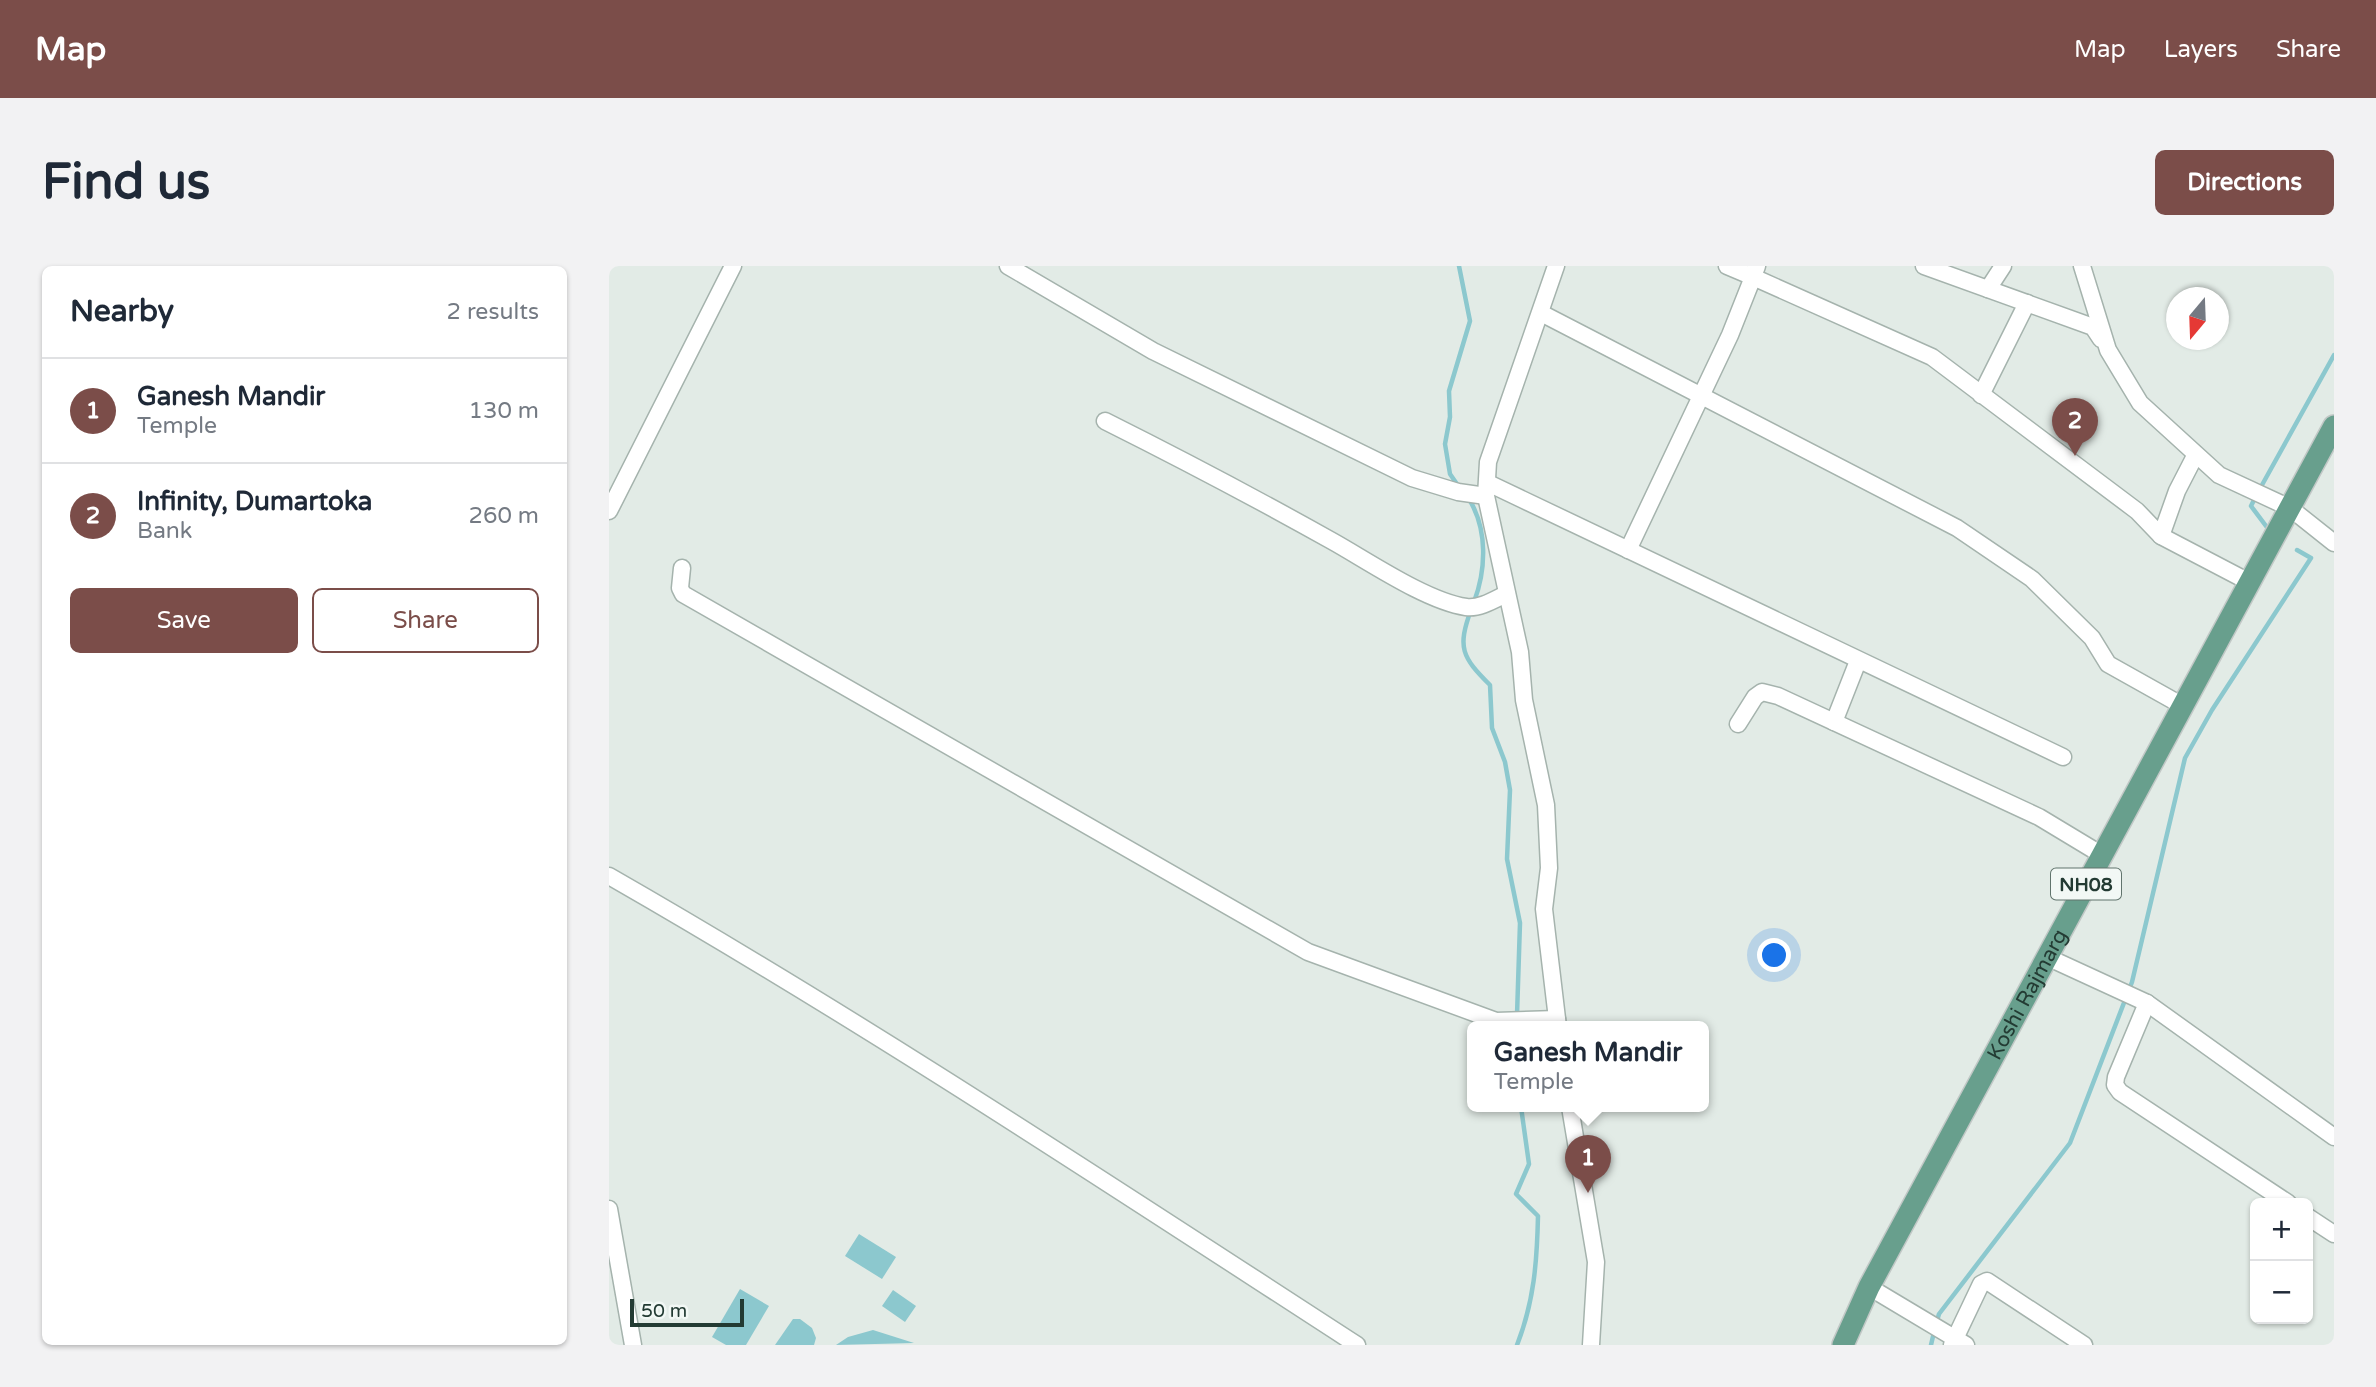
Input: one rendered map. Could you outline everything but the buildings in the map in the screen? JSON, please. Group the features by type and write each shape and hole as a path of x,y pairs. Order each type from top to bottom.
{"main road":[{"name":"Koshi Rajmarg","path":"1843,1345 1869,1287 2334,426"}],"street":[{"path":"609,511 733,266"},
{"path":"1008,266 1153,351 1412,478 1476,491 1628,550 2063,757"},
{"path":"1556,266 1476,491 1520,652 1524,700 1546,805 1549,868 1544,909 1558,1021"},
{"path":"1727,266 1755,271 1932,357 2137,511 2161,536 2249,582"},
{"path":"1924,266 2093,327 2140,402 2195,456 2219,475 2290,508 2334,543"},
{"path":"1988,289 2003,266"},
{"path":"2082,266 2108,350"},
{"path":"1628,550 1701,396 1755,271"},
{"path":"1982,395 2027,303"},
{"path":"1541,313 1957,528 2032,579 2092,638 2108,664 2183,706"},
{"path":"1105,421 1235,487 1415,587 1473,607 1506,594"},
{"path":"2161,536 2177,491 2195,456"},
{"path":"682,568 680,588 683,594 1308,952 1496,1021 1518,1021"},
{"path":"1834,722 1859,661"},
{"path":"1738,724 1755,697 1762,692 1834,722 2039,817 2102,855"},
{"path":"609,876 745,954 1357,1345"},
{"path":"2046,957 2142,1001 2334,1137"},
{"path":"2142,1001 2116,1077 2115,1084 2120,1092 2280,1198"},
{"path":"1571,1112 1596,1262 1591,1345"},
{"path":"609,1209 633,1345"},
{"path":"2313,1220 2334,1234"},
{"path":"1869,1287 1955,1340 1981,1284 1987,1281 2084,1345"}],"water":[{"path":"859,1234 896,1257 882,1279 845,1256"},
{"path":"740,1289 769,1306 746,1345 726,1345 712,1337"},
{"path":"893,1290 916,1306 905,1322 882,1306"},
{"path":"793,1319 800,1319 812,1328 816,1338 814,1345 775,1345"},
{"path":"873,1330 914,1343 836,1345 848,1337"}],"waterway":[{"path":"1459,266 1470,321 1449,391 1450,417 1445,444 1450,474 1459,487"},
{"path":"2262,485 2334,355"},
{"path":"1469,499 1479,524 1483,550 1481,577 1474,602"},
{"path":"2254,500 2251,506 2269,530"},
{"path":"1936,1324 1939,1314 2070,1143 2132,982 2185,758 2212,710 2311,558 2297,550"},
{"path":"1471,610 1463,643 1473,667 1490,685 1492,728 1505,762 1510,790 1507,859 1520,923 1517,1015"},
{"path":"1517,1345 1534,1282 1538,1216 1516,1194 1529,1164 1522,1112"},
{"path":"1931,1345 1934,1332"}],"place":[{"name":"Infinity, Dumartoka","path":"2075,456"},
{"name":"Ganesh Mandir","path":"1588,1193"}]}
